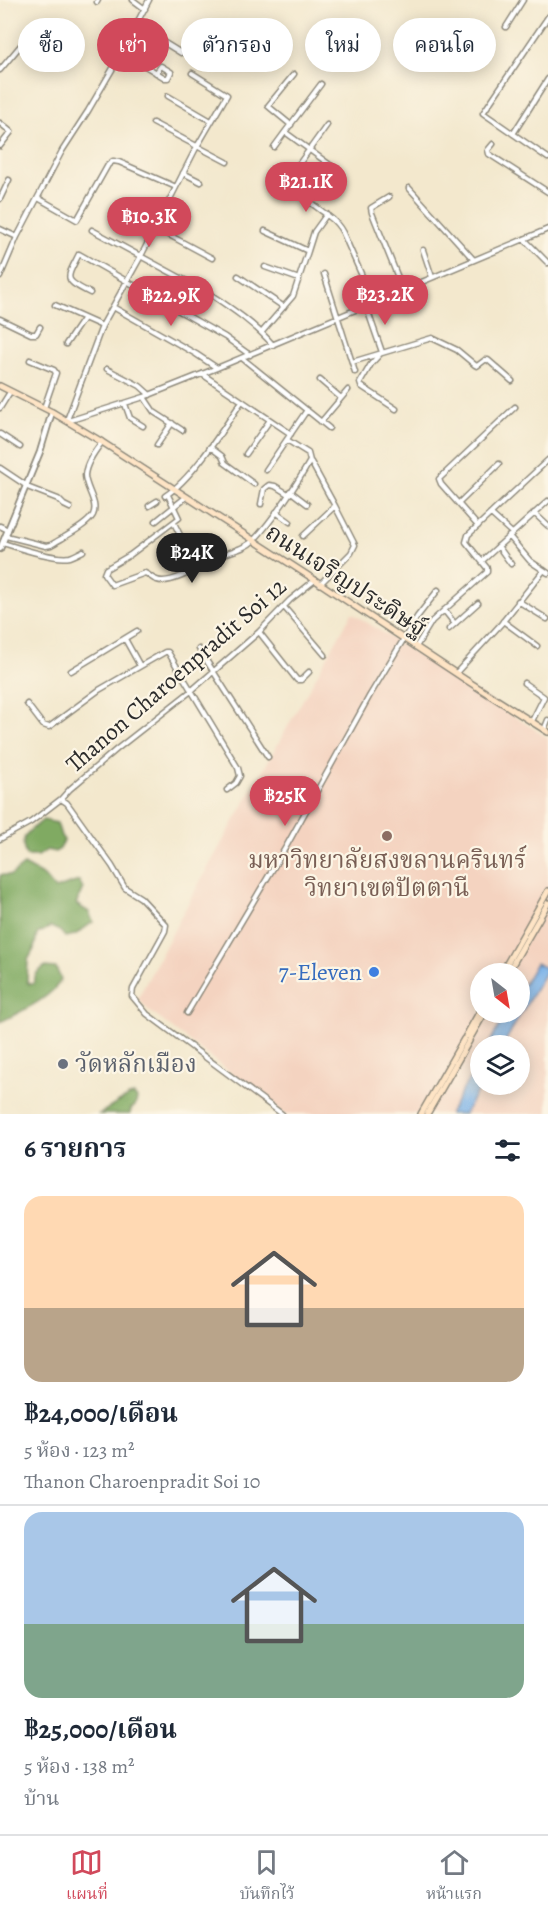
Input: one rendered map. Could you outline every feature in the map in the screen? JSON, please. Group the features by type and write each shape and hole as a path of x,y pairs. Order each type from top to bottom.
{"main road":[{"name":"ถนนเจริญประดิษฐ์","path":"0,386 52,412 102,442 455,674 546,731"},
{"path":"507,963 548,891"},
{"path":"513,963 548,903"},
{"path":"427,1114 474,1023"},
{"path":"421,1114 478,1023"}],"street":[{"path":"133,0 145,9"},
{"path":"140,18 149,0"},
{"path":"506,27 523,0"},
{"path":"548,17 483,113 548,158"},
{"path":"169,46 181,53"},
{"path":"0,70 18,49"},
{"path":"0,278 17,237 62,151 110,72"},
{"path":"67,421 102,326 227,95 192,73"},
{"path":"291,125 268,106 294,74"},
{"path":"513,134 548,79"},
{"path":"274,147 321,84"},
{"path":"543,87 548,90"},
{"path":"168,96 211,121"},
{"path":"0,123 11,132 0,146"},
{"path":"153,123 227,162"},
{"path":"327,125 293,176 295,185 310,202 338,224 374,303"},
{"path":"285,132 333,167 333,171 310,202"},
{"path":"493,144 488,150 489,154 548,192"},
{"path":"38,198 77,220 108,165 113,161 176,187"},
{"path":"277,167 293,176"},
{"path":"183,173 201,182"},
{"path":"0,199 9,180"},
{"path":"409,188 474,260"},
{"path":"389,197 375,205 372,213 403,290"},
{"path":"262,333 296,291 314,232 327,214"},
{"path":"156,228 212,258"},
{"path":"0,229 17,237"},
{"path":"67,421 125,404 218,368 548,229"},
{"path":"92,230 194,285"},
{"path":"265,231 308,251"},
{"path":"524,239 548,263"},
{"path":"423,250 432,277"},
{"path":"90,293 72,284 69,279 79,254 225,338 250,355"},
{"path":"265,267 299,279"},
{"path":"324,274 355,372"},
{"path":"238,276 284,307"},
{"path":"207,292 234,310 273,345"},
{"path":"54,305 102,326"},
{"path":"113,306 218,368"},
{"path":"366,306 382,352"},
{"path":"0,319 31,334 36,334 40,327"},
{"path":"66,344 83,319"},
{"path":"352,362 435,339 457,350 477,366 488,360 512,381"},
{"path":"382,352 371,364 360,383 363,389 396,409"},
{"path":"242,358 329,428"},
{"path":"30,360 54,370 55,377 44,408"},
{"path":"107,369 140,386 150,395"},
{"path":"202,374 291,434"},
{"path":"320,380 341,398"},
{"path":"321,422 348,390"},
{"path":"0,408 10,392"},
{"path":"144,397 154,412 182,430"},
{"path":"242,401 210,447 174,490 166,495 179,518 130,555 106,569 104,574 109,583 115,585 145,573 154,580 164,581 187,574 244,547 254,540 276,512 310,461"},
{"path":"125,404 130,418 143,426"},
{"path":"478,526 439,479 515,407"},
{"path":"266,470 307,410"},
{"path":"52,412 27,487 2,546 65,557 72,557 83,551"},
{"path":"246,454 270,420"},
{"path":"157,446 172,423"},
{"path":"0,434 20,447"},
{"path":"287,440 308,453 310,461 335,506 303,536"},
{"path":"0,526 7,533 41,545 51,545 87,521 94,513 94,506 85,477 93,454 102,442"},
{"path":"210,447 222,456 225,463 254,484"},
{"path":"416,647 432,621 488,570 466,542 468,536 548,460"},
{"path":"459,503 500,464"},
{"path":"0,468 27,487 58,499 70,508"},
{"path":"261,504 264,489 269,485 308,504"},
{"path":"156,520 186,497"},
{"path":"150,506 157,501"},
{"path":"482,561 548,501"},
{"name":"Thanon Charoenpradit Soi 12","path":"0,838 31,822 61,799 117,749 191,691 284,607 318,582 351,553 355,545 335,506"},
{"path":"276,512 290,522"},
{"path":"534,513 548,526"},
{"path":"455,674 546,572 523,555 510,535 491,514"},
{"path":"170,549 181,537 174,524"},
{"path":"498,546 511,564"},
{"path":"187,1013 270,875 370,695 417,616 438,590"},
{"path":"518,601 547,619"},
{"path":"449,629 478,603"},
{"path":"284,607 325,655"},
{"path":"444,610 455,624"},
{"path":"503,621 537,646"},
{"path":"70,671 137,631"},
{"path":"259,632 297,680 309,672"},
{"path":"125,639 140,666"},
{"path":"199,649 267,757"},
{"path":"27,704 43,724 49,727 99,690 168,652 240,773 239,779 227,790"},
{"path":"524,683 544,697 531,722"},
{"path":"546,731 548,720"},
{"path":"61,799 112,866 125,888 141,898 166,925 165,931 133,989 132,996 154,1019 276,1112 282,1114"}],"shaded area":[{"name":"มหาวิทยาลัยสงขลานครินทร์ วิทยาเขตปัตตานี","path":"352,613 548,738 548,1114 285,1114 148,1010 138,998 193,894"}],"green space":[{"path":"43,820 57,823 64,840 60,849 55,852 47,850 38,856 26,856 24,838"},
{"path":"24,865 44,876 55,889 79,881 83,888 76,904 89,912 93,922 75,935 65,937 60,931 51,927 37,934 34,949 28,960 27,981 33,984 36,974 44,967 56,968 61,979 57,986 43,998 0,1022 0,875 11,875"},
{"path":"134,1095 137,1099 130,1114 99,1114 129,1096"}],"water":[{"path":"536,963 547,969 530,998 530,973"},
{"path":"501,1023 516,1023 509,1035 494,1035"},
{"path":"470,1077 470,1095 475,1095 464,1114 449,1114"}],"place":[{"name":"มหาวิทยาลัยสงขลานครินทร์ วิทยาเขตปัตตานี","path":"387,836"},
{"name":"7-Eleven","path":"374,972"},
{"name":"วัดหลักเมือง","path":"63,1064"}]}
